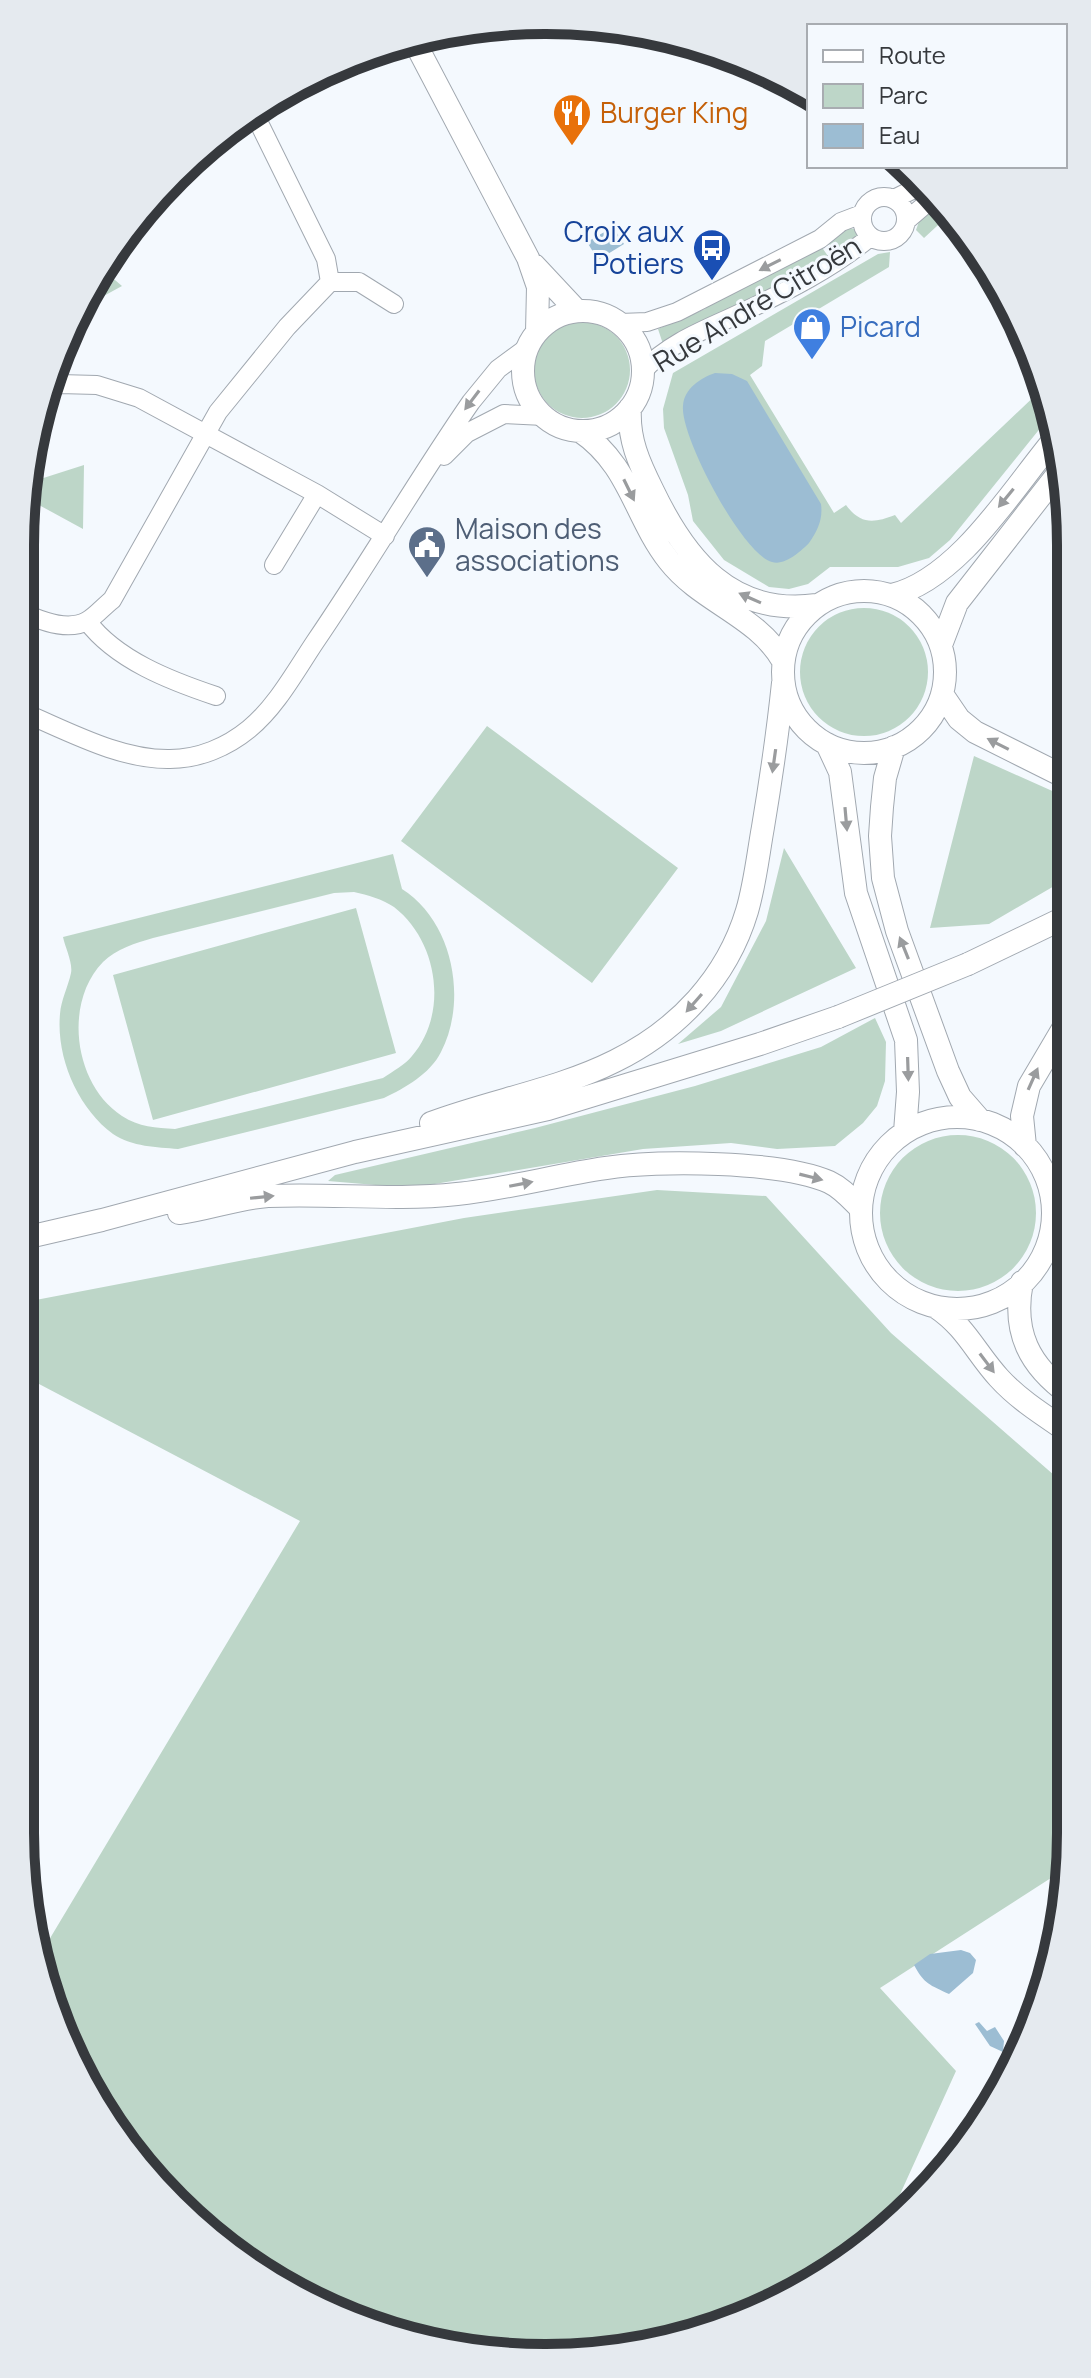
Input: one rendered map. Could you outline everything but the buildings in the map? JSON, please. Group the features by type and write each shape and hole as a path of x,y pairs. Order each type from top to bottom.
{"main road":[{"path":"355,1152 464,1111 538,1090 617,1060 653,1039 692,1006 725,962 747,910 774,760 783,672 794,630 817,605 853,591 892,595 922,615 941,645 944,661 942,694 935,711 924,726 894,747 860,753 827,744 798,719 788,702 783,672 764,635 707,596 670,563 652,536 617,465 606,451 580,431 561,426 544,416 536,407 523,372 533,339 538,287 528,258 419,50"},
{"path":"528,258 577,311"},
{"path":"533,339 562,314 592,311 620,323 638,344 642,384 630,408 608,425 580,431"},
{"path":"630,408 630,437 641,467 669,526 694,559 716,578 756,601 777,607 817,605"},
{"path":"892,595 924,583 952,559 978,533 1047,448"},
{"path":"941,645 957,603 1053,480"},
{"path":"942,694 959,719 975,732 1057,773"},
{"path":"827,744 840,772 856,893 906,1040 908,1092 905,1132"},
{"path":"894,747 885,778 880,836 886,894 948,1071 960,1097 980,1120"},
{"path":"34,1236 355,1152 548,1109 709,1060 838,1017 968,964 1057,921"},
{"path":"1025,1146 1022,1116 1029,1086 1057,1039"},
{"path":"935,1306 958,1308 981,1305 1003,1296 1022,1282 1042,1255 1052,1220 1048,1184 1039,1164 1025,1146 1000,1127 980,1120 942,1118 905,1132 889,1145 871,1170 864,1189 861,1209 866,1244 883,1274 903,1292 935,1306 959,1324 1010,1390 1057,1424"},
{"path":"102,1220 196,1211 266,1196 391,1199 457,1194 606,1168 642,1165 751,1167 806,1175 839,1188 861,1209"},
{"path":"1022,1282 1018,1317 1027,1347 1042,1372 1057,1384"}],"street":[{"path":"258,122 326,259 330,282"},
{"path":"894,199 913,190"},
{"path":"874,199 894,199 904,208 906,221 902,232 884,242 870,237 863,227 862,214 874,199"},
{"path":"906,221 926,204"},
{"name":"Rue André Citroën","path":"620,323 647,322 677,312 820,239 841,222 862,214"},
{"name":"Rue André Citroën","path":"643,371 664,352 684,340 775,296 837,261 870,237"},
{"path":"34,618 45,623 87,621 112,600 204,433 261,358 330,282 359,282 394,304"},
{"path":"34,716 136,755 170,759 198,756 224,746 248,730 266,713 471,402 498,369 533,339"},
{"path":"60,384 97,385 139,398 317,494 385,536"},
{"path":"410,498 441,458 467,433 504,414 544,416"},
{"path":"274,565 317,494"},
{"path":"87,621 99,637 130,658 188,687 216,696"},
{"path":"1048,1184 1057,1190"},
{"path":"1042,1255 1057,1247"}],"green space":[{"path":"930,208 941,222 924,238 916,230 921,216"},
{"path":"850,228 858,237 836,254 827,241 838,232"},
{"path":"821,246 830,259 663,344 658,329 705,309 714,297"},
{"path":"890,252 889,267 765,341 762,366 750,375 834,513 846,505 863,519 874,521 895,515 901,523 1035,396 1043,425 950,540 929,558 898,567 830,567 808,584 789,589 769,587 724,560 693,521 688,495 664,428 663,409 673,373 878,254"},
{"path":"111,276 122,286 100,298"},
{"path":"582,322 600,326 616,336 626,352 630,370 626,388 616,404 600,414 582,418 564,414 548,404 538,388 534,370 538,352 548,336 564,326"},
{"path":"84,465 83,529 39,505 38,480"},
{"path":"864,608 888,613 909,627 923,648 928,672 923,696 909,717 888,731 864,736 840,731 819,717 805,696 800,672 805,648 819,627 840,613"},
{"path":"487,726 678,868 592,983 401,841"},
{"path":"974,756 1057,793 1057,884 989,924 930,928"},
{"path":"784,848 856,968 721,1031 678,1044 721,1007 766,921"},
{"path":"393,854 402,889 419,903 433,921 451,963 454,986 449,1031 441,1052 424,1074 384,1098 178,1149 136,1144 113,1134 89,1110 66,1064 60,1014 71,969 63,937","holes":["354,892 394,907 409,921 429,958 434,999 431,1019 424,1039 406,1062 383,1078 175,1129 135,1123 106,1102 93,1085 84,1064 79,1021 82,999 90,979 108,957 153,938 334,893"]},
{"path":"356,908 396,1053 153,1120 113,975"},
{"path":"875,1018 886,1042 885,1081 877,1106 863,1123 835,1146 777,1149 731,1143 643,1149 411,1188 328,1181 335,1175 695,1086 821,1047"},
{"path":"958,1135 988,1141 1013,1158 1030,1183 1036,1213 1030,1243 1013,1268 988,1285 958,1291 928,1285 903,1268 886,1243 880,1213 886,1183 903,1158 928,1141"},
{"path":"657,1190 766,1196 891,1333 1057,1478 1055,1875 880,1988 956,2071 895,2206 830,2258 772,2291 678,2327 612,2340 512,2343 413,2327 319,2291 261,2258 184,2194 120,2117 73,2028 47,1944 300,1521 34,1381 34,1300 464,1218"}],"water":[{"path":"613,227 624,244 598,260 587,242"},
{"path":"715,373 732,374 747,381 821,504 819,524 809,543 782,562 772,562 759,554 745,538 715,492 691,442 683,406 686,394 694,385"},
{"path":"961,1950 970,1953 976,1960 973,1973 949,1994 928,1983 914,1965 930,1954"},
{"path":"979,2022 987,2031 995,2027 1004,2041 1003,2052 990,2046 975,2024"}],"place":[{"name":"Burger King","path":"572,147"},
{"name":"Croix aux Potiers","path":"712,282"},
{"name":"Picard","path":"812,361"},
{"name":"Maison des associations","path":"427,579"}]}
